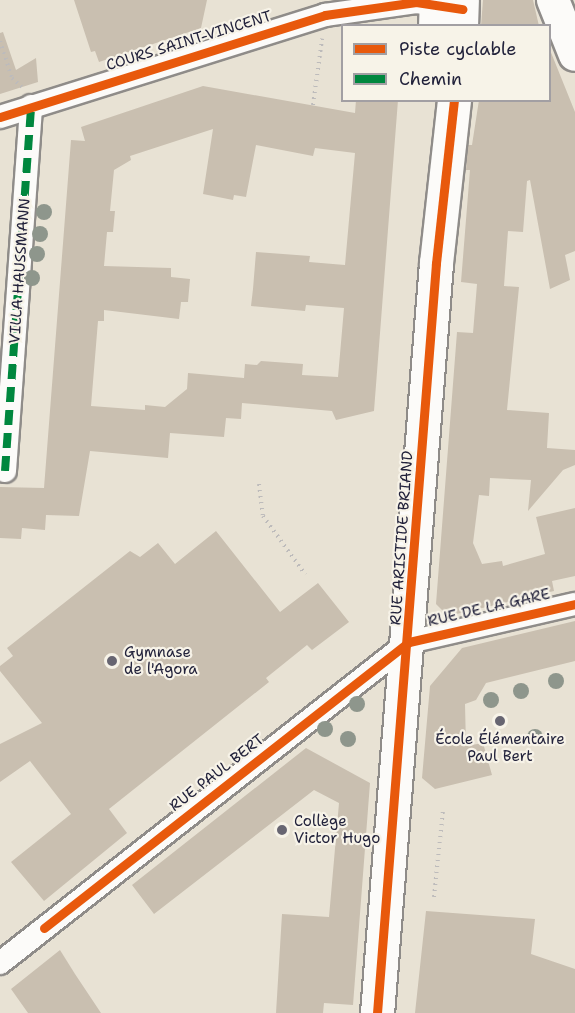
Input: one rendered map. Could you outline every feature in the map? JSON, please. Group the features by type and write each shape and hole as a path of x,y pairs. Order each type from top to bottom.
{"main road":[{"name":"RUE ARISTIDE BRIAND","path":"433,102 433,125 445,176"},
{"name":"RUE ARISTIDE BRIAND","path":"378,1013 445,176 454,102"}],"street":[{"path":"553,0 575,55"},
{"name":"COURS SAINT-VINCENT","path":"0,117 325,15 416,2 449,11"},
{"name":"VILLA HAUSSMANN","path":"5,471 32,106"},
{"name":"RUE DE LA GARE","path":"409,642 575,604"},
{"name":"RUE PAUL BERT","path":"0,963 409,642"}],"path":[{"path":"313,105 325,15"},
{"path":"0,41 12,78 22,87 32,106"},
{"path":"259,484 263,516 305,574"},
{"path":"434,897 443,810"}],"building":[{"path":"74,0 207,0 201,28 99,62 95,51 91,52"},
{"path":"483,0 533,0 539,24 481,24"},
{"path":"3,32 16,70 36,58 38,82 0,94 0,33"},
{"path":"551,52 575,112 575,251 565,255 570,280 550,289 530,180 527,181 523,232 508,231 504,286 519,287 507,410 549,413 547,448 575,450 575,465 563,470 528,511 531,480 490,478 489,496 479,495 473,543 482,564 502,561 503,566 545,554 536,517 575,508 575,576 552,581 554,591 448,616 436,604 457,332 473,333 477,284 461,282 470,170 466,170 468,145 472,145 479,102 551,102"},
{"path":"203,86 355,113 356,102 398,102 374,411 336,420 332,411 242,403 241,419 226,418 224,437 170,433 168,458 90,451 79,516 46,515 45,530 22,528 21,539 0,538 0,487 44,488 71,140 85,141 81,127","holes":["213,129 203,194 233,200 234,195 246,197 256,145 313,156 315,148 355,153 345,265 309,262 310,256 256,252 251,306 305,311 306,305 344,308 338,377 302,375 303,364 261,361 257,365 245,364 244,378 188,373 187,389 165,407 145,405 145,410 91,406 98,321 104,321 104,310 179,319 181,302 188,302 190,279 171,277 171,268 104,266 107,232 113,232 115,211 110,211 114,170 131,160 130,156"]},
{"path":"216,531 280,612 318,583 349,622 312,650 307,645 266,678 269,682 109,809 127,833 44,901 11,862 71,814 30,761 0,782 0,744 42,723 0,671 0,666 13,656 7,648 130,551 140,557 158,543 175,564"},
{"name":"École Élémentaire Paul Bert","path":"575,621 575,661 486,683 476,700 465,704 466,746 483,743 492,775 435,789 422,778 430,686 462,648"},
{"name":"Collège Victor Hugo","path":"306,748 370,783 353,1005 324,1003 323,1013 276,1013 282,914 329,917 339,803 314,790 154,914 132,885"},
{"path":"426,911 535,919 531,954 575,969 575,1013 415,1013"},
{"path":"60,950 101,1013 28,1013 11,989"}],"marked path":[{"path":"5,471 31,106"}],"cycle path":[{"path":"0,117 325,15 416,2 462,9"},
{"path":"377,1013 436,263 454,102"},
{"path":"44,928 409,642 575,604"}],"place":[{"name":"Gymnase de l'Agora","path":"112,661"},
{"name":"École Élémentaire Paul Bert","path":"500,721"},
{"name":"Collège Victor Hugo","path":"282,830"}]}
